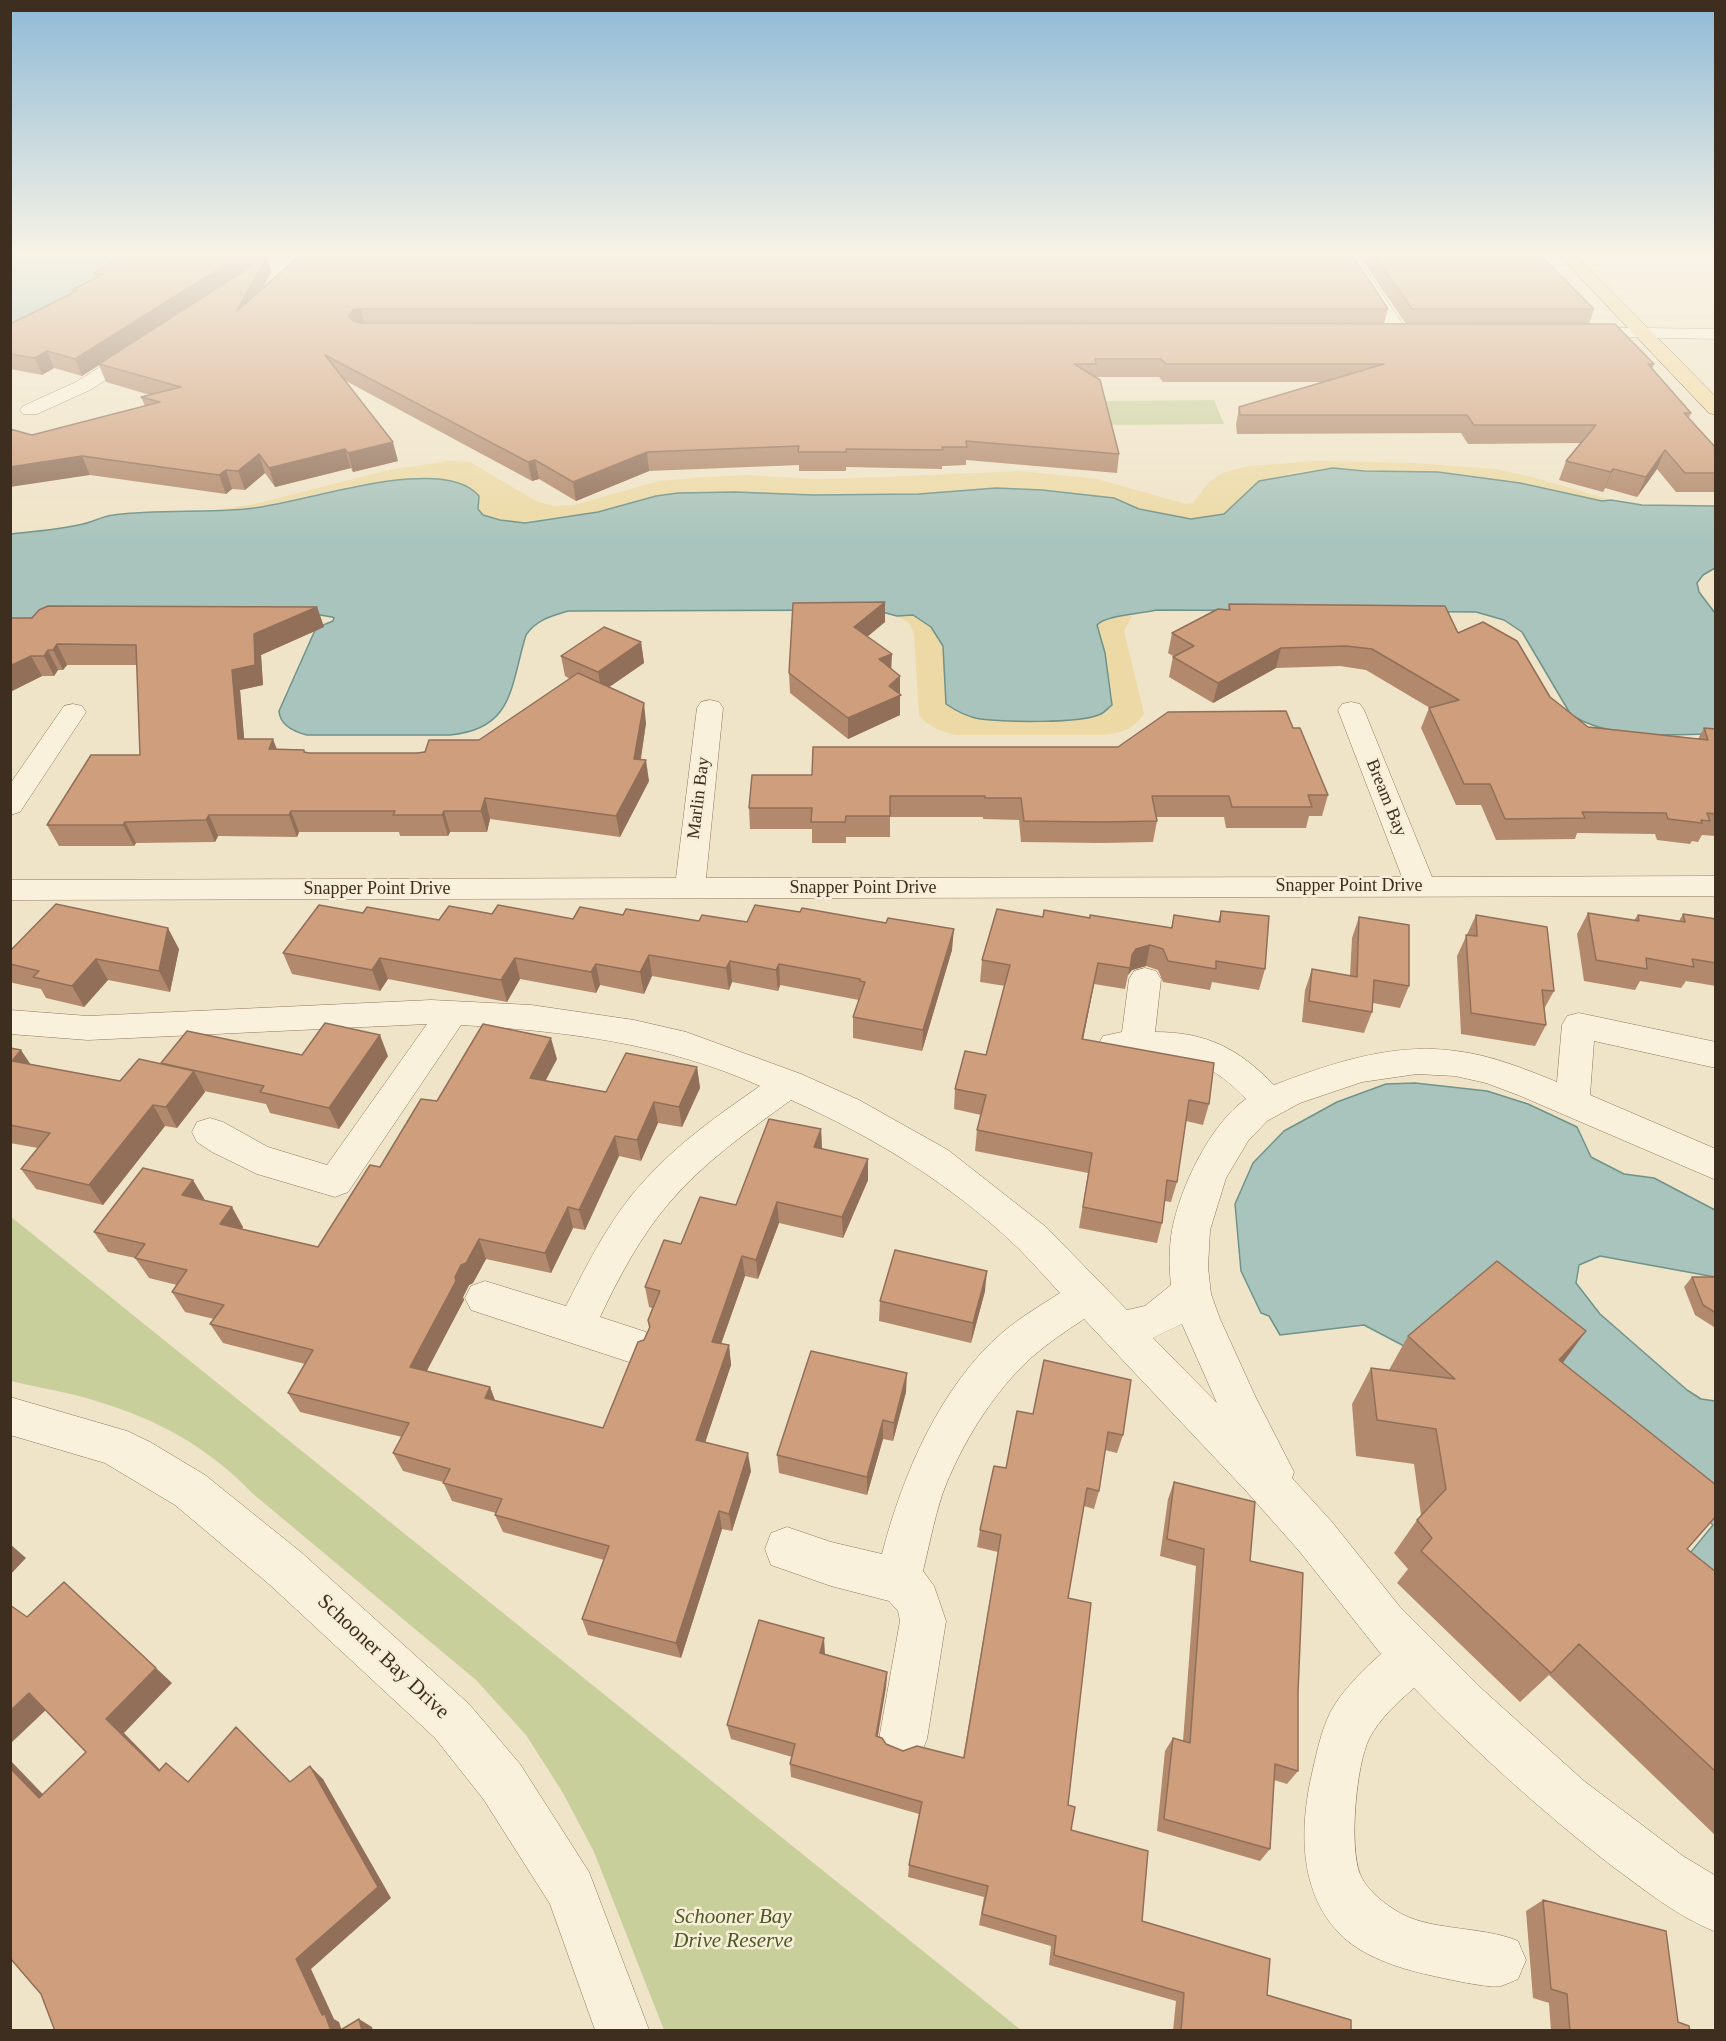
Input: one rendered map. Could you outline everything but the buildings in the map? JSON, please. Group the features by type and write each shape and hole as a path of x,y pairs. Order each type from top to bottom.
{"main road":[{"path":"1658,350 1716,409"}],"street":[{"path":"30,410 83,386 139,350"},
{"name":"Marlin Bay","path":"690,889 710,708"},
{"name":"Bream Bay","path":"1351,710 1421,886"},
{"path":"10,806 73,712"},
{"name":"Snapper Point Drive","path":"10,890 1716,886"},
{"path":"1145,979 1127,1045 1183,1045 1207,1051 1232,1066 1269,1101"},
{"path":"210,1132 248,1156 285,1169 336,1182 452,1013"},
{"path":"10,1022 88,1028 452,1013 531,1017 663,1038 731,1059 847,1110 935,1160 1010,1218 1050,1255 1118,1329 1262,1476 1316,1537"},
{"path":"1572,1102 1579,1025 1716,1055"},
{"path":"1716,1166 1661,1139 1572,1102 1482,1069 1458,1064 1410,1061 1383,1063 1347,1071 1269,1101 1253,1112 1235,1132 1201,1190 1188,1240 1190,1290 1229,1386 1260,1449 1316,1537 1352,1585 1414,1656 1566,1799 1665,1874 1716,1906"},
{"path":"575,1328 615,1249 659,1188 707,1143 789,1083"},
{"path":"1118,1329 1149,1324 1166,1317 1190,1290"},
{"path":"898,1581 920,1498 959,1420 984,1384 1017,1346 1087,1295"},
{"path":"485,1298 632,1345"},
{"name":"Schooner Bay Drive","path":"10,1416 112,1445 135,1456 190,1490 286,1569 452,1721 502,1782 571,1890 622,2031"},
{"path":"787,1550 898,1581 910,1588 915,1595 923,1621 903,1739"},
{"path":"1414,1656 1374,1690 1351,1724 1339,1760 1330,1803 1328,1845 1332,1872 1349,1905 1377,1930 1417,1945 1499,1959"}],"green space":[{"path":"1214,400 1224,424 1112,425 1105,401"},
{"name":"Schooner Bay Drive Reserve","path":"10,1216 1021,2030 664,2030 594,1852 563,1793 526,1735 476,1680 199,1448 161,1426 118,1408 75,1395 11,1381"}],"sand":[{"path":"448,461 470,462 538,502 555,506 574,505 659,481 706,477 747,475 813,479 1021,471 1097,479 1186,504 1193,503 1208,483 1222,473 1249,466 1316,461 1416,463 1495,469 1532,477 1611,500 1602,501 1520,483 1438,472 1364,471 1333,468 1294,473 1253,486 1224,514 1191,519 1139,509 1114,498 1042,490 996,488 919,494 678,493 656,496 598,512 511,523 483,515 445,481 424,479 358,485 247,509 215,510 254,504 389,470"},
{"path":"913,615 931,627 943,646 946,704 954,710 979,719 1101,714 1112,705 1112,698 1105,653 1097,625 1108,618 1132,616 1124,631 1144,714 1127,729 1104,735 955,735 940,730 926,723 919,715 914,634 909,623 897,616"}],"water":[{"path":"1333,468 1364,471 1438,472 1520,483 1602,501 1611,500 1642,505 1715,506 1715,568 1703,575 1697,583 1699,592 1715,613 1715,734 1660,735 1623,732 1605,729 1571,715 1522,632 1504,620 1476,612 1156,610 1115,617 1097,625 1105,653 1112,705 1102,713 1091,717 1060,721 1024,721 976,718 946,704 943,646 931,627 913,615 897,616 874,610 568,611 539,622 526,635 512,688 498,714 487,724 471,731 450,735 307,735 293,730 282,721 279,711 316,628 333,621 332,617 314,614 43,614 11,625 11,534 65,528 130,513 212,511 268,506 368,484 434,479 460,484 479,496 478,509 483,515 525,523 598,512 656,496 678,493 919,494 996,488 1042,490 1114,498 1139,509 1191,519 1224,514 1259,481"},
{"path":"1415,1083 1487,1091 1528,1104 1577,1127 1591,1157 1624,1174 1654,1178 1715,1210 1715,1277 1600,1256 1579,1265 1576,1283 1600,1314 1687,1390 1701,1399 1715,1401 1715,1629 1664,1585 1713,1525 1545,1387 1404,1346 1364,1325 1280,1335 1269,1316 1261,1313 1241,1271 1235,1204 1253,1163 1284,1131 1337,1102 1386,1084"}]}
